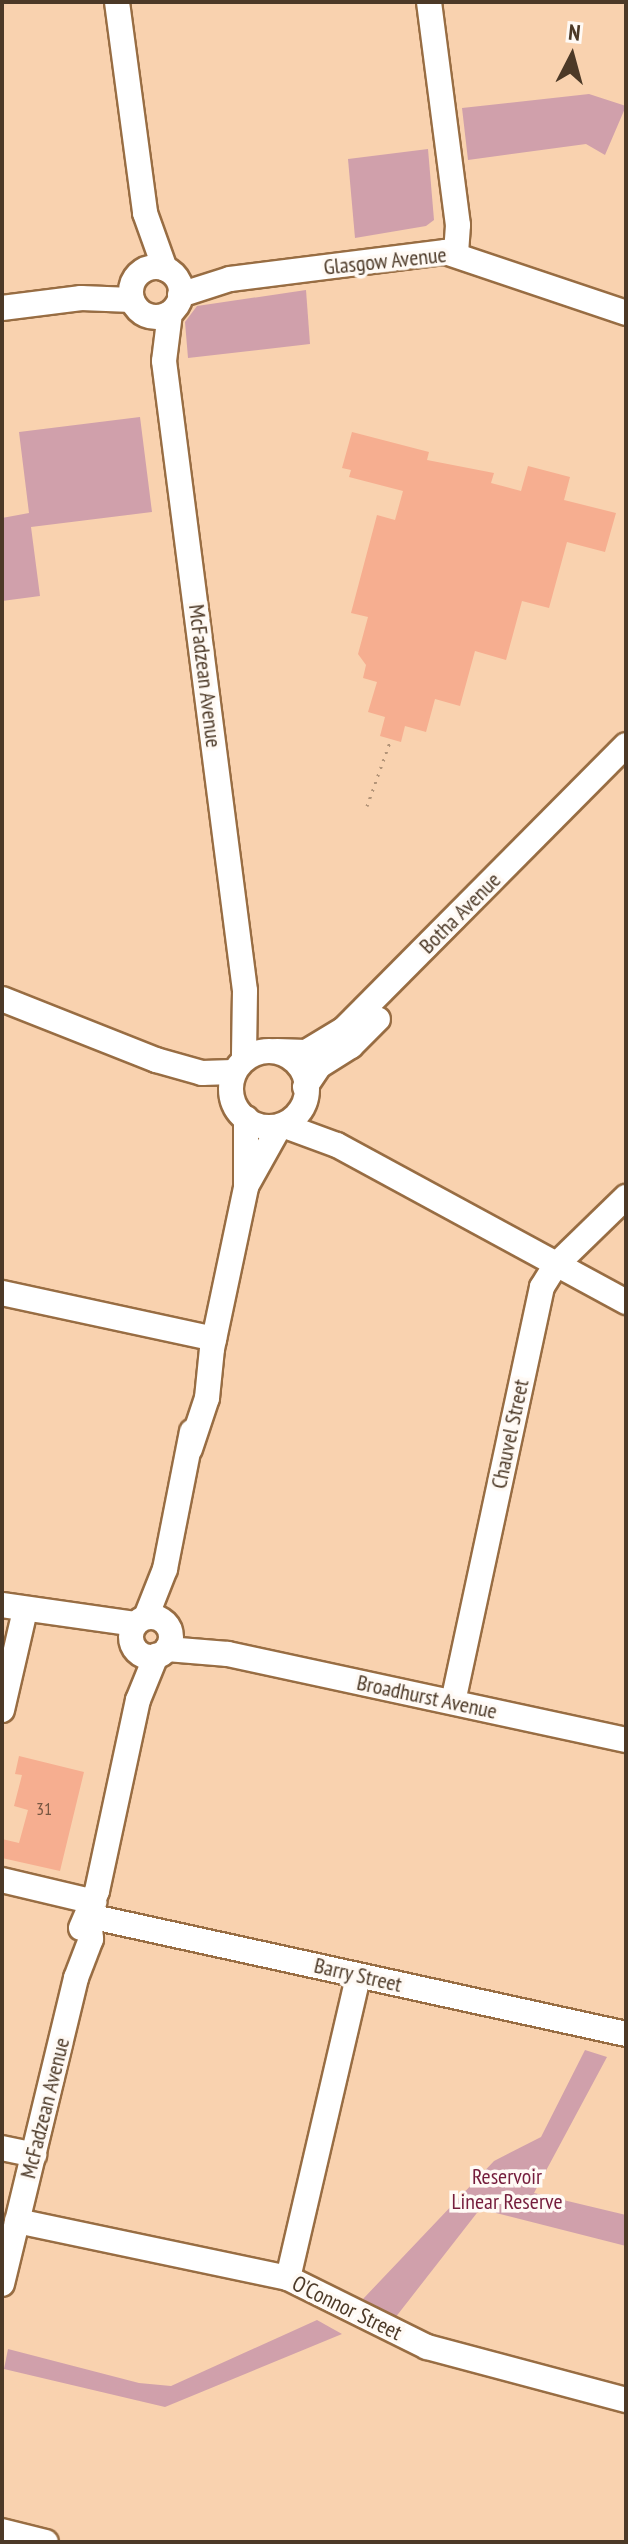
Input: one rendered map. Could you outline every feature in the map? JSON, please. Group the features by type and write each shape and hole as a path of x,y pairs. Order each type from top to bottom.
{"street":[{"name":"McFadzean Avenue","path":"117,2 145,213 173,289 164,361"},
{"path":"429,2 458,225 456,254"},
{"name":"McFadzean Avenue","path":"145,213 137,292 164,361 245,991 238,1064"},
{"name":"Glasgow Avenue","path":"173,289 427,253 456,254 626,313"},
{"path":"137,292 157,317 173,289"},
{"path":"2,308 173,289"},
{"name":"Botha Avenue","path":"304,1098 319,1066 351,1046 434,951 626,745"},
{"name":"Botha Avenue","path":"276,1050 306,1052 327,1042 434,951 626,768"},
{"name":"McFadzean Avenue","path":"245,991 276,1050"},
{"path":"2,999 156,1060 202,1073 276,1050 298,1071 313,1126 337,1145 626,1302"},
{"path":"156,1060 281,1128 337,1145"},
{"path":"238,1064 241,1108"},
{"path":"281,1128 304,1098"},
{"name":"McFadzean Avenue","path":"2,2284 76,1978 91,1939 91,1909 190,1449 207,1398 213,1344 246,1187 241,1108"},
{"name":"McFadzean Avenue","path":"246,1187 281,1128"},
{"name":"Chauvel Street","path":"453,1702 542,1287 556,1265 626,1197"},
{"path":"2,1293 213,1344"},
{"path":"2,1710 14,1608"},
{"name":"Broadhurst Avenue","path":"14,1608 626,1740"},
{"name":"Barry Street","path":"2,1880 91,1909 358,1976 626,2034"},
{"path":"288,2278 358,1976"},
{"path":"2,2148 34,2155"},
{"name":"O'Connor Street","path":"17,2221 288,2278 427,2347 626,2400"},
{"path":"2,2531 46,2542"}],"path":[{"path":"367,806 391,739"}],"green space":[{"path":"589,94 626,106 605,155 586,144 468,160 462,108"},
{"path":"428,149 434,220 426,226 355,238 348,159"},
{"path":"306,290 310,344 188,358 185,322 197,306"},
{"path":"140,417 152,512 31,527 40,596 2,601 2,518 29,513 19,432"},
{"name":"Reservoir Linear Reserve","path":"585,2050 607,2057 534,2193 626,2215 626,2246 480,2209 395,2318 363,2299 494,2161 541,2137"},
{"path":"317,2320 342,2334 165,2407 4,2369 8,2349 139,2383 171,2386"}],"building":[{"path":"352,432 429,452 427,460 494,473 491,483 521,491 528,466 570,477 564,500 616,513 605,552 567,542 549,608 522,601 506,660 475,651 460,706 435,699 426,732 405,726 401,742 380,736 385,717 368,712 377,682 363,678 366,665 358,654 368,617 351,613 377,515 395,520 403,491 349,477 351,470 342,468"},
{"path":"19,1756 84,1772 60,1871 2,1858 2,1839 19,1843 28,1810 14,1806 22,1775 15,1774"}]}
